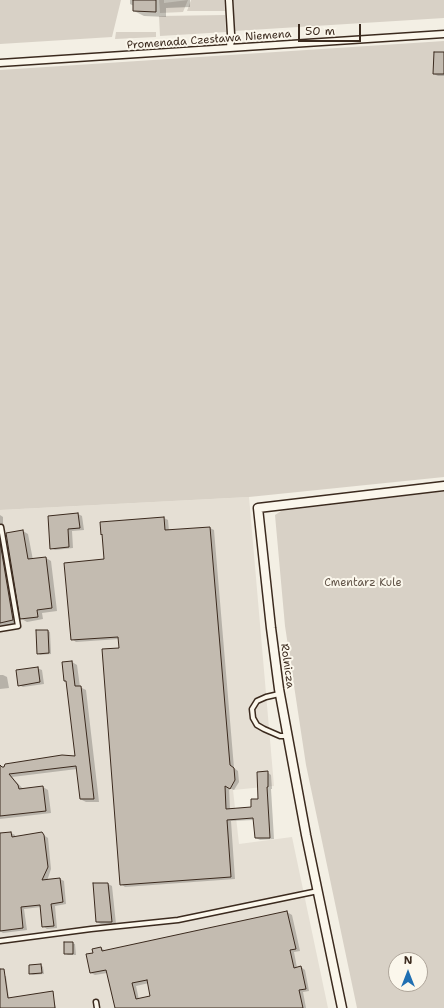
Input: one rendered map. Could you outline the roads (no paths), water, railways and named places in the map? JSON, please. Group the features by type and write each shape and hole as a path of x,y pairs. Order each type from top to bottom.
{"street":[{"path":"229,0 231,34 230,48"},
{"name":"Promenada Czesława Niemena","path":"0,63 444,34"},
{"name":"Rolnicza","path":"342,1008 287,736 271,628 258,508 444,486"}],"lane":[{"path":"0,629 18,626 1,527"},
{"path":"280,694 266,697 256,702 252,709 253,718 257,725 264,729 280,736 287,736"},
{"path":"0,941 91,929 178,920 318,891"},
{"path":"96,1002 97,1008"}],"park label":[{"name":"Cmentarz Kule","path":"363,583"}]}
